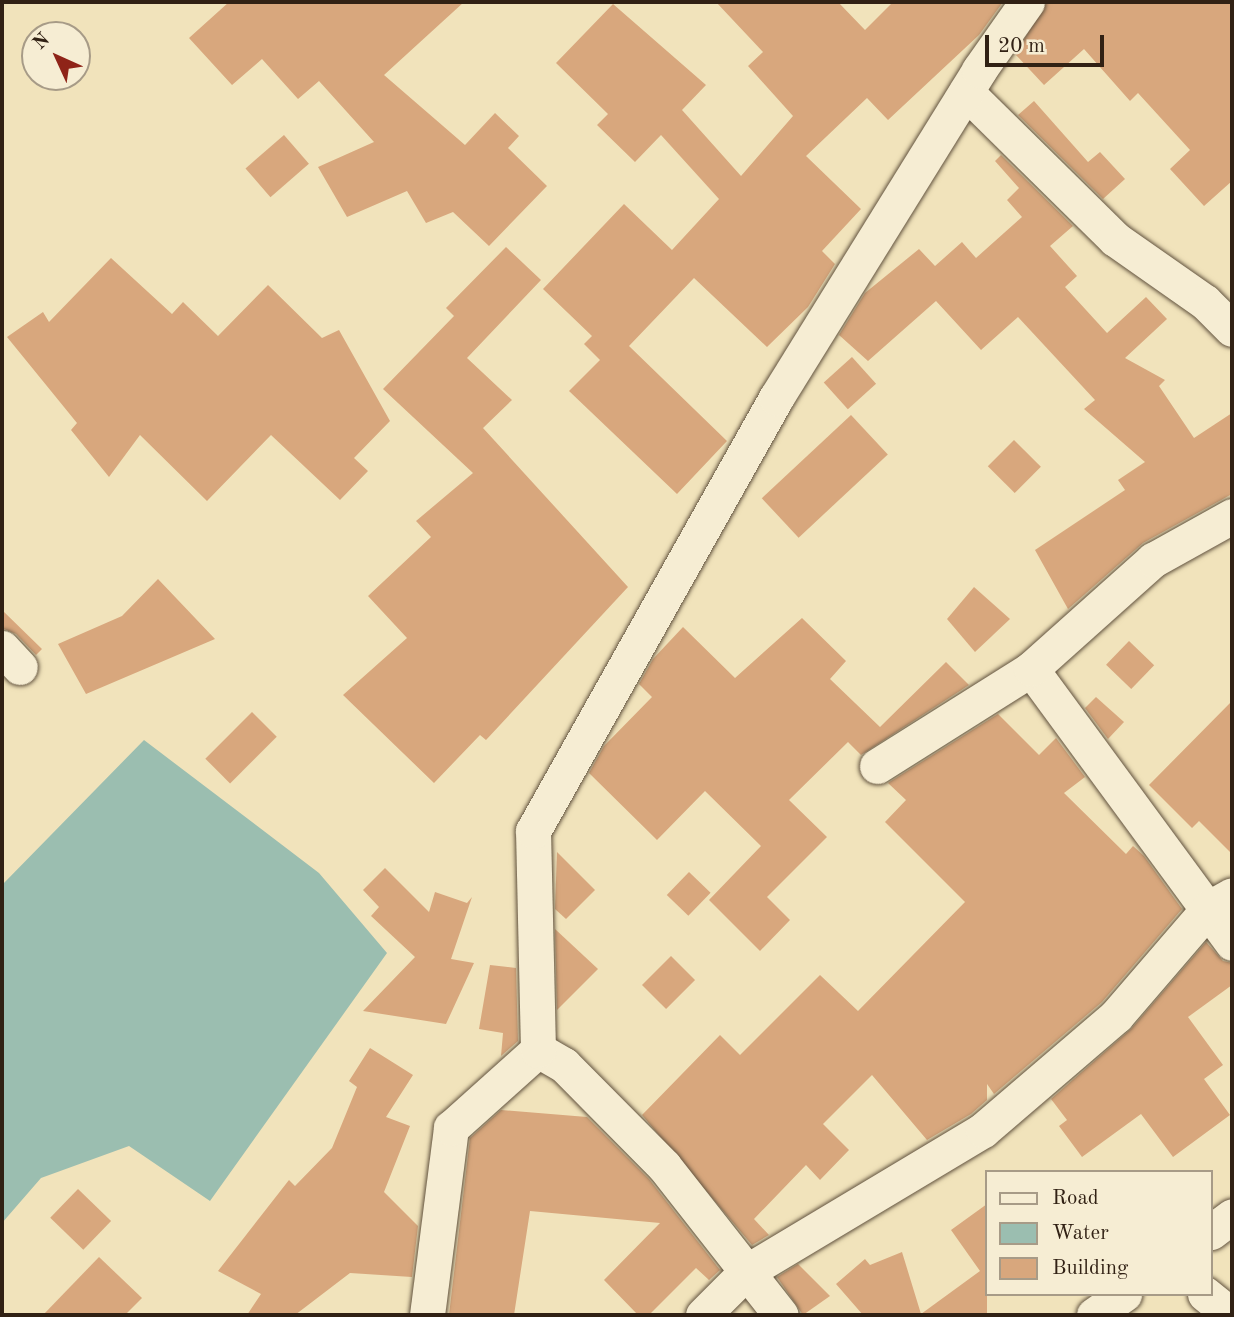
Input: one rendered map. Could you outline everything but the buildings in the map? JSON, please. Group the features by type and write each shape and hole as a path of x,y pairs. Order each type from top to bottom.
{"street":[{"path":"427,1315 451,1128 538,1050 533,831 776,398 965,92 1027,2"},
{"path":"965,92 1115,239 1205,302 1232,329"},
{"path":"877,766 1031,669 1153,560 1232,516"},
{"path":"1031,669 1221,902 1232,943"},
{"path":"703,1315 746,1272 983,1130 1116,1016 1221,902"},
{"path":"538,1050 564,1065 623,1122 701,1209 781,1315"},
{"path":"1213,1230 1232,1216"},
{"path":"1094,1315 1121,1296"},
{"path":"1207,1296 1231,1315"}],"water":[{"path":"144,740 319,873 387,953 210,1201 129,1146 41,1178 2,1223 2,885"}]}
